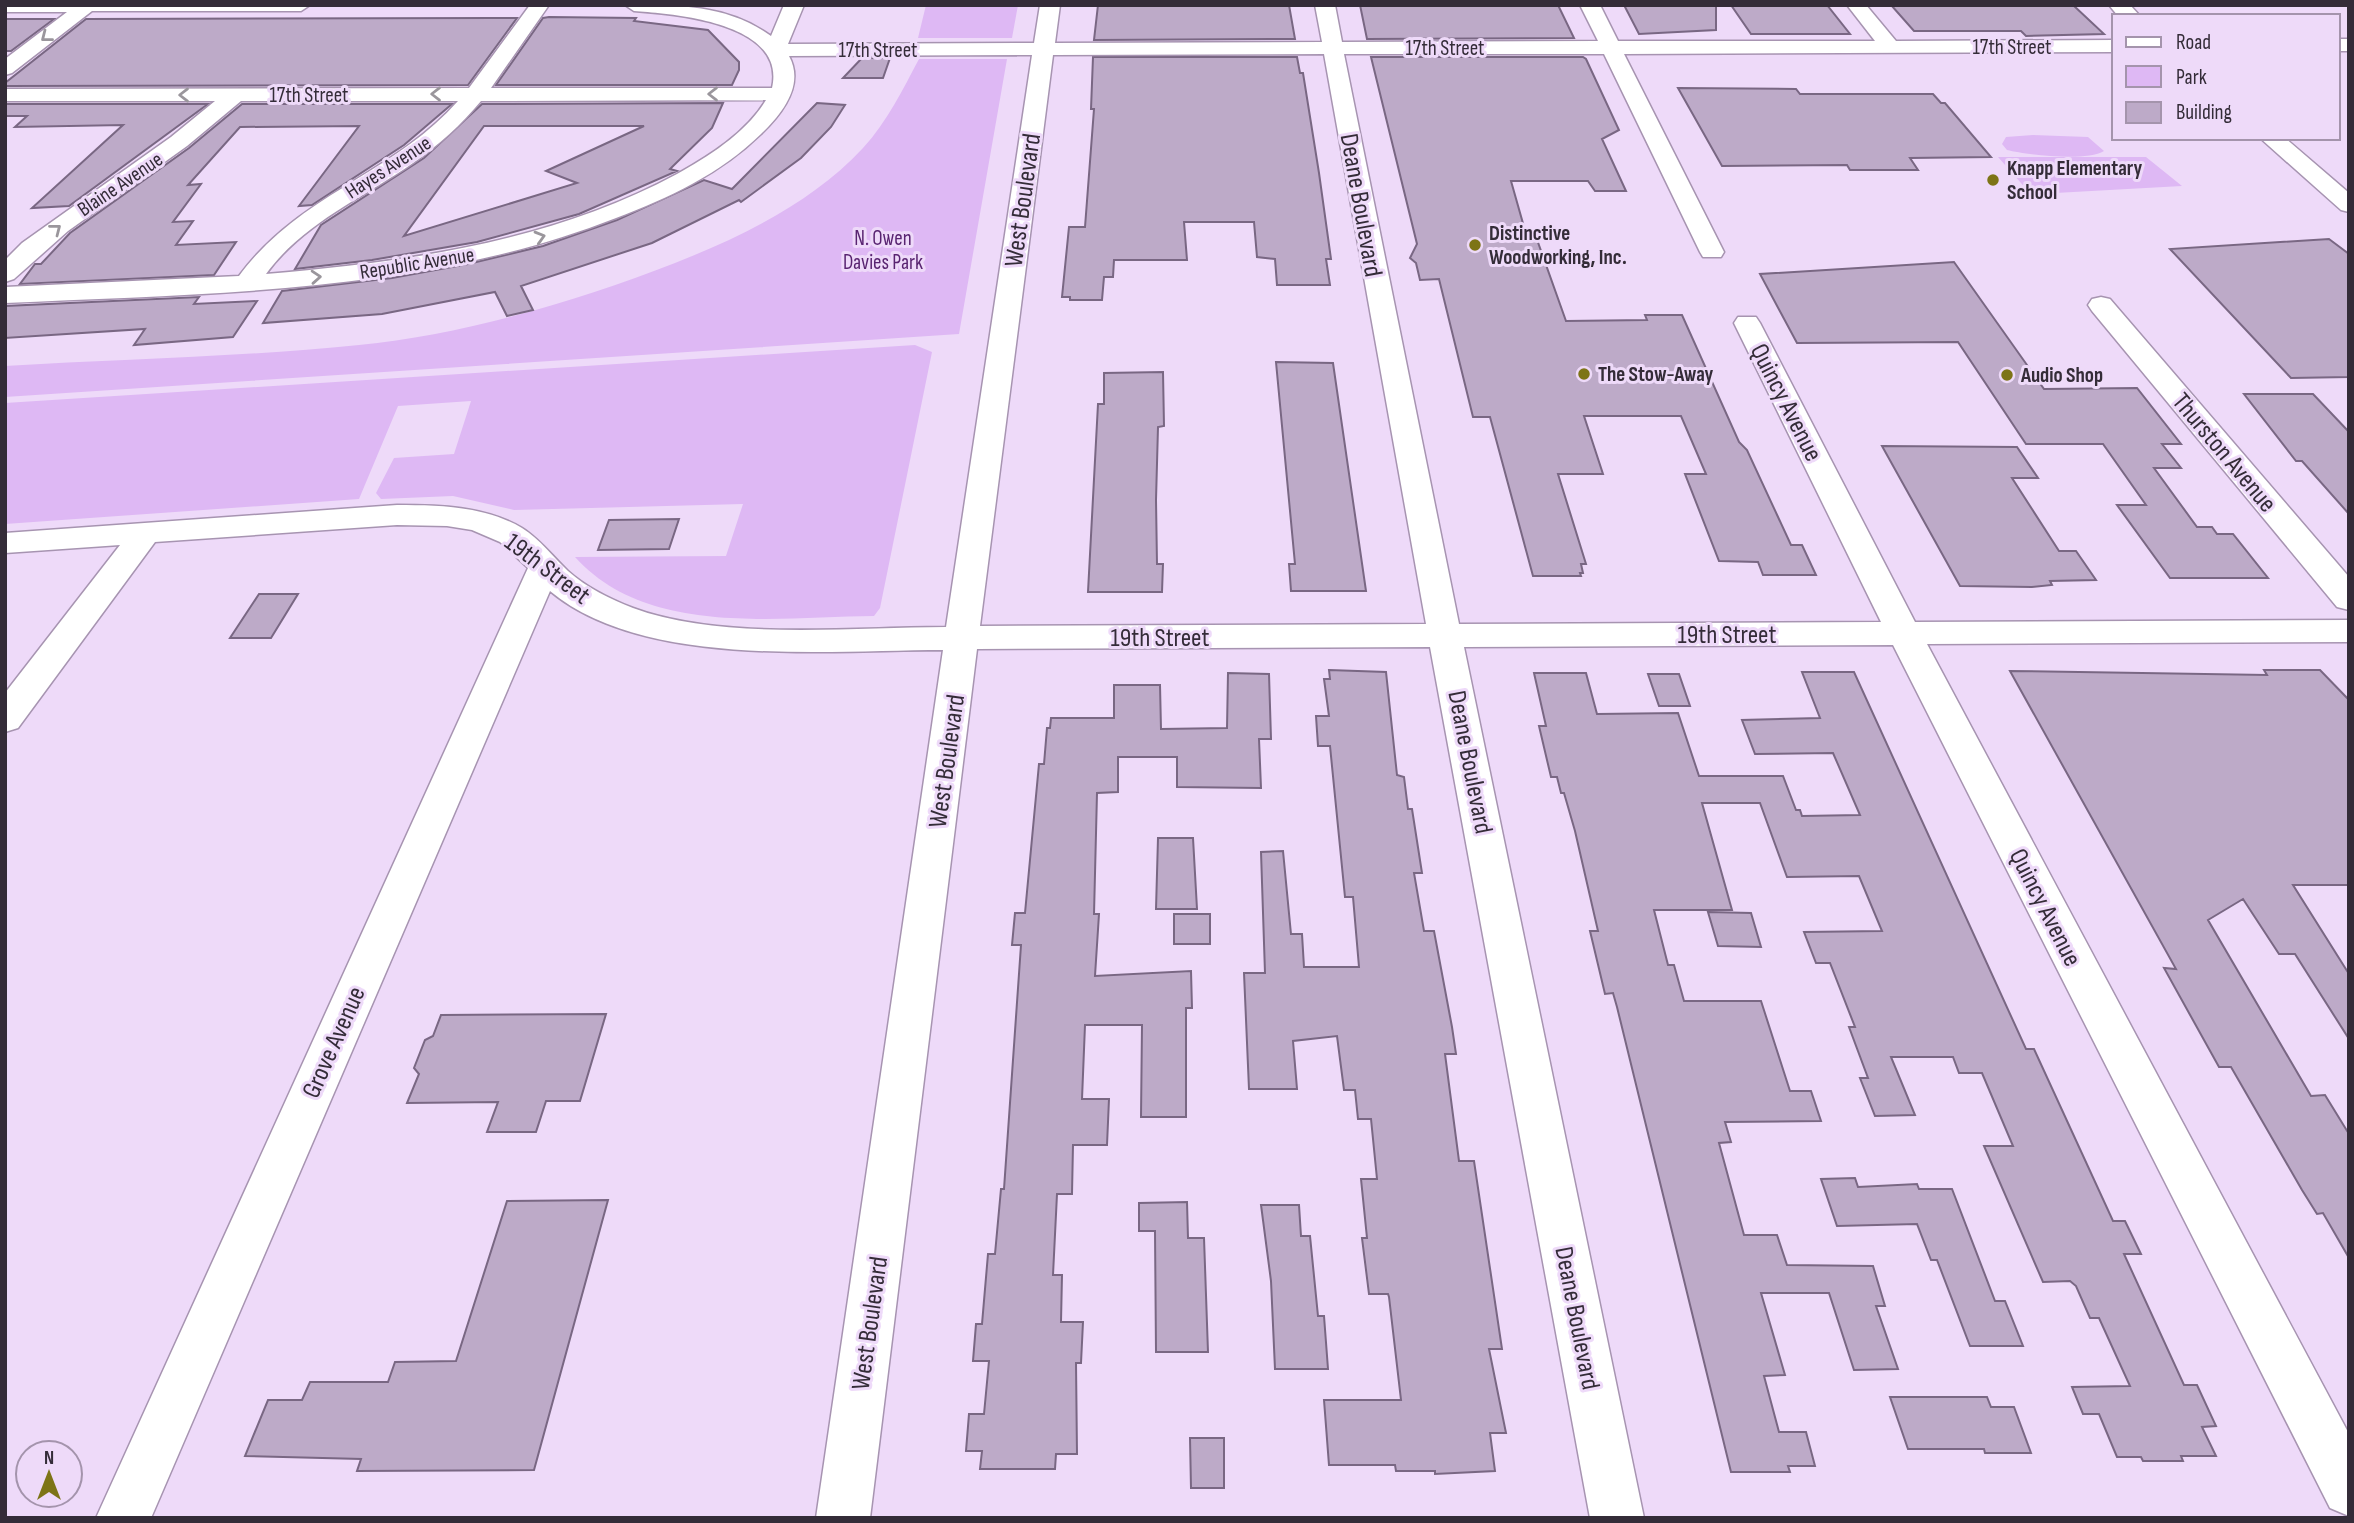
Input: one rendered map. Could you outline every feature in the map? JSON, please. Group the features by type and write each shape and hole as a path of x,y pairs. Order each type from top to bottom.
{"street":[{"path":"5,6 301,5"},
{"name":"Hayes Avenue","path":"248,281 261,259 293,230 421,147 448,125 540,5"},
{"path":"634,5 683,10 727,21 760,37 775,50 784,68 781,93"},
{"path":"775,50 794,5"},
{"name":"West Boulevard","path":"843,1518 1002,334 1050,5"},
{"name":"Deane Boulevard","path":"1325,5 1379,300 1617,1518"},
{"path":"1590,5 1713,252"},
{"path":"1856,5 1891,48"},
{"path":"5,69 87,6"},
{"name":"17th Street","path":"775,50 2112,46"},
{"name":"17th Street","path":"5,95 781,93"},
{"name":"Republic Avenue","path":"5,295 358,273 427,263 520,243 592,220 655,194 707,166 746,136 781,93"},
{"name":"Blaine Avenue","path":"5,274 68,220 191,134 235,95"},
{"path":"2273,140 2349,205"},
{"name":"Thurston Avenue","path":"2101,305 2349,599"},
{"name":"Quincy Avenue","path":"1747,323 1903,632 2349,1489"},
{"name":"19th Street","path":"5,543 397,515 445,516 481,523 503,531 522,543 544,568 577,595 615,615 687,634 758,639 2349,631"},
{"path":"5,719 145,533"},
{"name":"Grove Avenue","path":"123,1518 544,568"}],"green space":[{"path":"926,5 1018,5 1012,38 918,38"},
{"name":"N. Owen Davies Park","path":"919,59 1007,59 959,334 5,397 5,366 271,352 398,340 479,325 560,303 638,277 701,253 751,229 776,216 822,185 872,138"},
{"path":"2006,137 2088,137 2104,151 2084,156 2057,156 2007,150 2002,144"},
{"path":"1998,157 2146,157 2182,186 2037,194 2028,191"},
{"path":"915,345 932,352 880,608 874,616 755,619 675,611 638,600 604,583 575,557 726,556 743,504 514,510 453,496 381,499 376,493 394,458 454,454 471,401 398,406 359,499 5,524 5,403"}],"building":[{"path":"1098,5 1289,5 1295,39 1094,40"},
{"path":"1360,5 1558,5 1574,38 1367,39"},
{"path":"1624,5 1716,5 1716,30 1639,34"},
{"path":"1731,5 1827,5 1850,34 1751,34"},
{"path":"1891,5 2073,5 2104,34 2026,36 2021,31 1914,31"},
{"path":"517,18 468,85 5,86 5,83 86,19"},
{"path":"543,18 636,18 634,21 708,30 739,62 739,70 732,85 496,85"},
{"path":"5,19 54,19 11,51 5,51"},
{"path":"1093,57 1297,57 1300,73 1303,73 1319,173 1331,259 1326,259 1330,285 1277,285 1275,259 1257,257 1254,222 1184,222 1187,260 1114,260 1113,277 1104,277 1102,300 1070,300 1070,297 1062,297 1069,227 1085,227 1094,109 1091,109"},
{"path":"1371,57 1586,59 1619,130 1602,139 1626,191 1595,191 1588,181 1511,181 1526,234 1535,234 1566,321 1647,320 1645,315 1682,315 1739,442 1747,450 1791,545 1802,545 1816,575 1763,575 1758,562 1719,561 1685,474 1706,474 1681,416 1584,416 1603,474 1558,474 1586,564 1581,564 1581,576 1533,576 1490,417 1473,417 1439,279 1420,280 1416,263 1410,258 1417,244"},
{"path":"862,58 890,58 883,78 843,78"},
{"path":"1678,88 1796,89 1800,94 1933,94 1941,103 1945,103 1991,157 1910,158 1918,170 1850,170 1847,165 1722,166"},
{"path":"723,103 712,128 670,169 677,171 579,214 477,242 372,260 295,269 321,225 424,158 482,104","holes":["484,126 644,126 546,171 577,183 404,236"]},
{"path":"817,103 845,105 831,127 801,158 741,202 739,200 652,243 521,286 533,310 507,316 495,292 382,314 263,323 282,291 392,278 543,246 617,220 704,180 732,189"},
{"path":"5,104 208,104 69,206 32,208 123,125 15,127 27,116 5,116"},
{"path":"242,104 452,104 404,145 312,205 299,206 359,126 240,127 188,185 201,184 173,222 193,221 176,245 236,242 214,275 20,284 35,264 41,264 70,233 189,148"},
{"path":"2329,239 2349,254 2349,377 2291,378 2170,249"},
{"path":"1954,262 2044,389 2137,388 2181,444 2162,444 2181,468 2154,468 2197,527 2212,527 2217,534 2233,534 2268,578 2170,578 2117,505 2146,505 2103,444 2026,444 1958,342 1797,343 1760,274"},
{"path":"199,297 194,304 257,301 233,337 134,345 145,329 5,338 5,306"},
{"path":"1276,362 1333,363 1366,591 1291,591 1289,564 1295,564"},
{"path":"1163,372 1164,426 1158,427 1156,500 1157,564 1163,564 1162,592 1088,592 1098,404 1104,404 1104,373"},
{"path":"2244,394 2313,394 2349,432 2349,514 2302,461 2296,461"},
{"path":"1882,446 2017,447 2038,478 2012,478 2059,551 2076,551 2096,580 2050,581 2052,585 2032,587 1960,586"},
{"path":"679,519 669,549 598,550 609,520"},
{"path":"259,594 298,594 271,638 230,638"},
{"path":"1329,670 1386,672 1397,775 1404,777 1422,873 1414,873 1424,931 1434,931 1452,1027 1456,1054 1445,1054 1459,1161 1474,1161 1502,1349 1489,1349 1506,1433 1490,1433 1495,1471 1435,1474 1435,1471 1396,1471 1395,1465 1329,1465 1324,1400 1401,1400 1389,1297 1388,1294 1369,1294 1362,1238 1367,1238 1361,1179 1377,1179 1371,1119 1358,1119 1355,1090 1344,1090 1337,1036 1293,1041 1297,1089 1249,1089 1244,973 1265,973 1261,852 1283,851 1291,934 1302,934 1304,967 1359,967 1353,897 1345,897 1330,746 1318,746 1316,716 1329,716 1324,679 1330,679"},
{"path":"2264,670 2320,670 2349,700 2349,885 2293,885 2349,974 2349,1039 2295,954 2279,954 2243,899 2208,920 2311,1096 2325,1095 2349,1134 2349,1258 2323,1213 2317,1214 2302,1190 2231,1067 2219,1067 2164,968 2176,969 2010,671 2267,675"},
{"path":"1802,672 1854,672 2026,1049 2034,1049 2113,1221 2125,1221 2141,1254 2124,1254 2184,1385 2197,1385 2216,1426 2202,1427 2216,1456 2181,1456 2183,1461 2143,1461 2141,1457 2117,1457 2099,1414 2083,1414 2072,1387 2130,1386 2099,1318 2090,1318 2076,1286 2070,1281 2043,1282 1984,1146 2013,1146 1982,1073 1959,1073 1953,1057 1891,1057 1915,1115 1875,1116 1860,1078 1868,1078 1849,1027 1855,1027 1830,963 1816,963 1804,932 1882,931 1859,876 1787,877 1760,803 1702,803 1732,910 1654,910 1668,965 1674,965 1684,1001 1761,1001 1790,1091 1811,1091 1821,1121 1725,1122 1731,1142 1719,1143 1744,1235 1777,1235 1787,1265 1873,1266 1885,1306 1876,1306 1898,1369 1854,1370 1829,1293 1761,1293 1785,1375 1764,1376 1779,1432 1806,1432 1815,1466 1788,1466 1790,1472 1731,1472 1617,1007 1613,993 1605,994 1590,931 1598,931 1575,831 1557,777 1551,777 1539,726 1546,726 1534,673 1586,673 1597,714 1678,713 1699,776 1783,776 1796,810 1800,810 1802,816 1860,815 1833,753 1755,754 1742,720 1820,718"},
{"path":"1228,673 1269,674 1271,739 1259,739 1261,788 1177,787 1177,757 1118,757 1118,792 1097,793 1094,914 1099,914 1095,976 1191,971 1192,1008 1186,1008 1186,1117 1141,1117 1142,1025 1085,1025 1082,1099 1109,1099 1107,1145 1073,1145 1072,1194 1057,1194 1053,1275 1062,1275 1061,1322 1083,1322 1081,1363 1076,1363 1077,1454 1056,1454 1055,1469 980,1469 982,1451 966,1451 969,1414 984,1414 989,1361 973,1361 976,1324 982,1324 988,1254 995,1254 1001,1189 1004,1189 1021,945 1012,945 1015,913 1025,913 1039,764 1044,764 1047,728 1050,728 1051,718 1114,718 1114,685 1160,685 1161,729 1227,728"},
{"path":"1648,674 1679,674 1690,706 1659,706"},
{"path":"1158,838 1193,838 1197,909 1156,909"},
{"path":"1708,912 1751,913 1761,947 1718,946"},
{"path":"1174,914 1210,914 1210,944 1174,944"},
{"path":"606,1014 580,1101 546,1101 536,1132 487,1132 498,1102 407,1103 419,1074 414,1068 425,1040 433,1036 441,1015"},
{"path":"1855,1178 1858,1187 1917,1184 1919,1189 1952,1189 1995,1301 2005,1301 2023,1346 1970,1346 1937,1260 1931,1260 1917,1224 1837,1226 1821,1179"},
{"path":"608,1200 534,1470 357,1471 361,1459 245,1456 268,1400 302,1400 310,1382 388,1382 395,1362 456,1361 507,1201"},
{"path":"1187,1202 1188,1238 1204,1238 1208,1352 1156,1352 1155,1231 1139,1231 1139,1203"},
{"path":"1261,1205 1299,1205 1301,1236 1310,1236 1318,1316 1324,1316 1328,1369 1275,1369 1271,1281"},
{"path":"1890,1397 1987,1397 1991,1407 2014,1407 2031,1453 1985,1453 1984,1449 1908,1449"},
{"path":"1190,1438 1224,1438 1224,1488 1191,1488"}],"place":[{"name":"Knapp Elementary School","path":"1993,180"},
{"name":"Distinctive Woodworking, Inc.","path":"1475,245"},
{"name":"The Stow-Away","path":"1584,374"},
{"name":"Audio Shop","path":"2007,375"}]}
